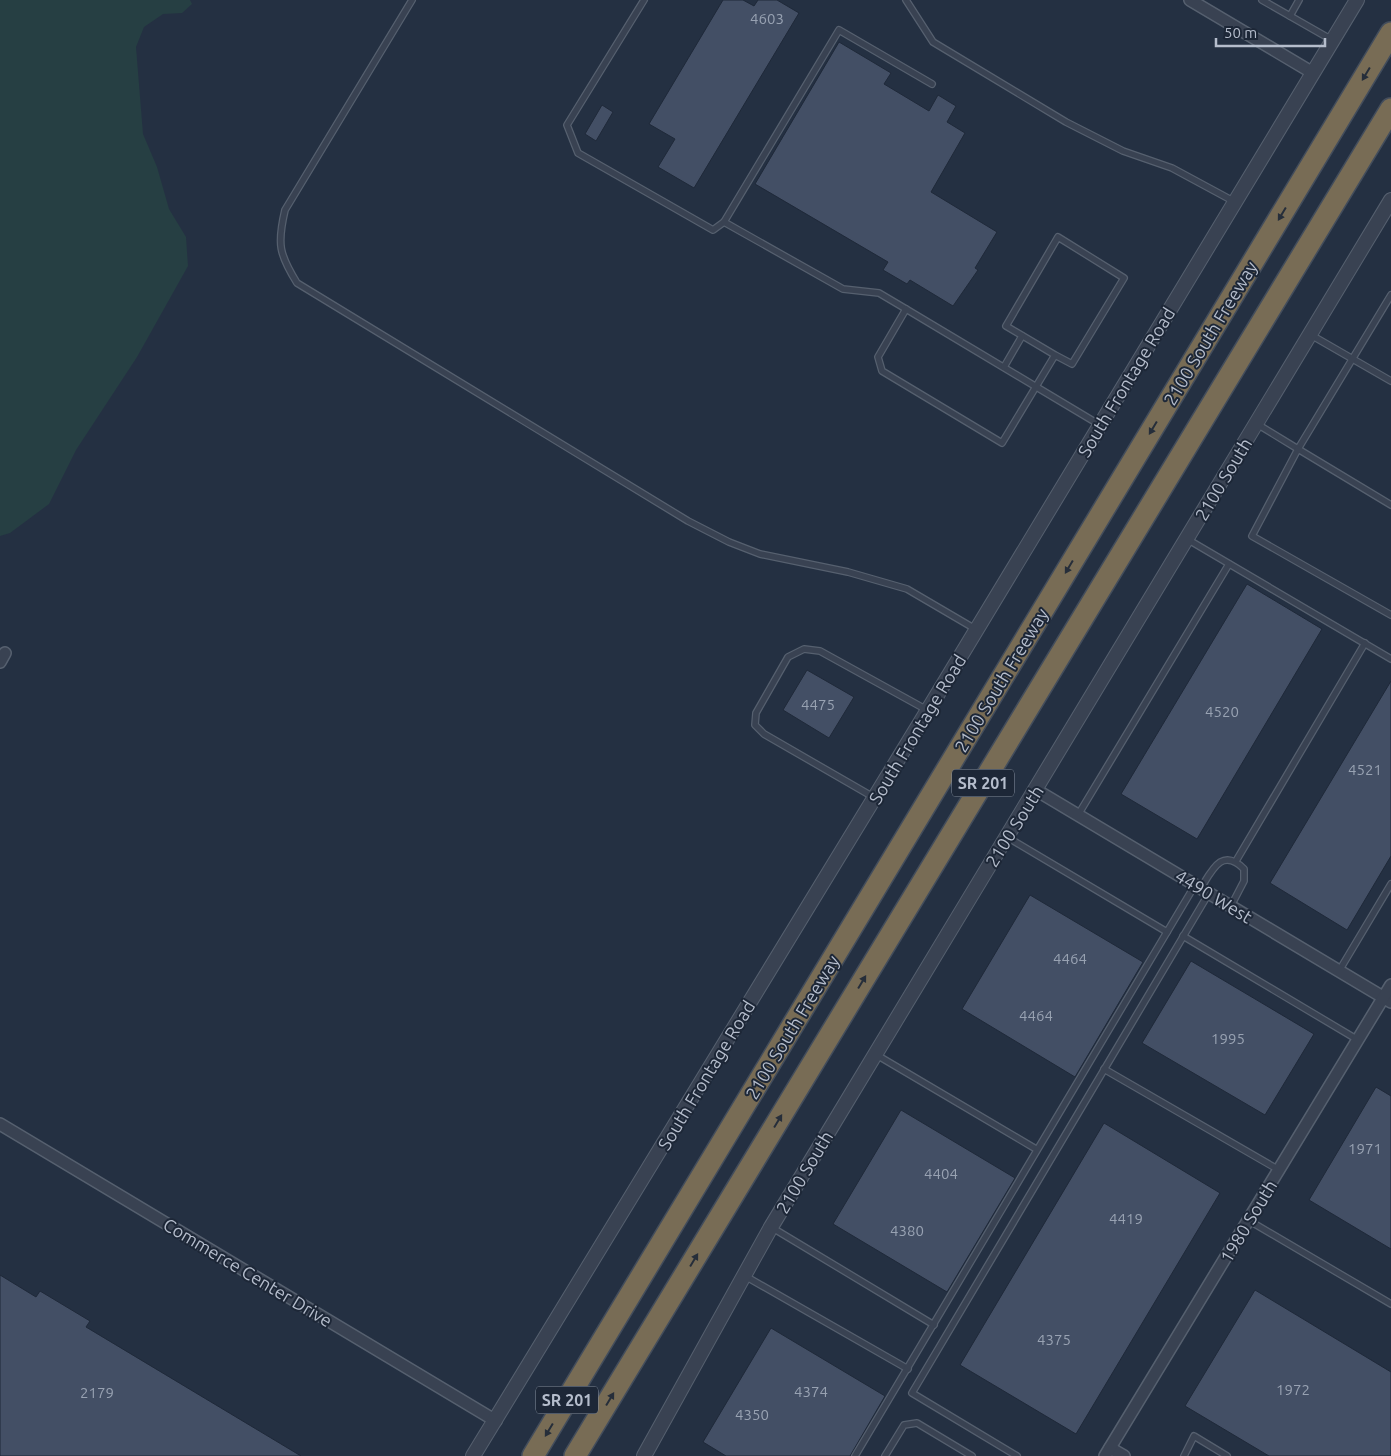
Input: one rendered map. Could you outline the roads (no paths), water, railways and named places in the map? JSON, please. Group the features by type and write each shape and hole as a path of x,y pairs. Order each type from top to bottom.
{"highway":[{"name":"2100 South Freeway","path":"533,1456 1391,33"},
{"name":"2100 South Freeway","path":"575,1456 1391,110"}],"street":[{"path":"1190,0 1313,73"},
{"name":"South Frontage Road","path":"473,1456 977,630 1357,0"},
{"name":"2100 South","path":"644,1456 771,1227 1391,200"},
{"name":"4490 West","path":"1036,790 1387,1000"},
{"name":"1980 South","path":"1107,1452 1358,1040 1387,1000 1391,985"},
{"name":"Commerce Center Drive","path":"0,1124 496,1421"},
{"path":"1107,1452 1124,1456"}],"lane":[{"path":"412,0 285,210 279,235 283,260 297,283 688,521 729,542 760,554 848,572 894,584 907,589 977,630"},
{"path":"644,0 567,125 578,153 713,230 724,222 839,30 932,84"},
{"path":"906,0 933,42 1066,122 1123,151 1172,168 1235,202"},
{"path":"1262,0 1333,40"},
{"path":"1290,16 1299,0"},
{"path":"724,222 843,289 879,293 1100,425"},
{"path":"1058,237 1124,278 1072,364 1055,355 1006,326 1058,237"},
{"path":"1391,296 1298,448 1252,536 1391,615"},
{"path":"906,309 878,357 882,371 1002,443 1055,355"},
{"path":"1310,334 1391,381"},
{"path":"1004,367 1022,336"},
{"path":"1257,424 1391,505"},
{"path":"1187,539 1391,659"},
{"path":"1078,815 1229,564"},
{"path":"1236,861 1365,644"},
{"path":"875,798 764,734 756,725 756,713 788,658 804,650 820,650 928,710"},
{"path":"1007,837 1167,932"},
{"path":"1017,1456 912,1393 1183,936 1202,889 1215,866 1227,859 1236,861 1244,869 1246,875 1231,906"},
{"path":"1339,971 1391,884"},
{"path":"855,1456 934,1325 1036,1149 1167,932 1202,889"},
{"path":"1183,936 1358,1040"},
{"path":"874,1054 1036,1149"},
{"path":"1104,1069 1279,1170"},
{"path":"1248,1220 1391,1304"},
{"path":"771,1227 934,1325"},
{"path":"744,1275 908,1369"},
{"path":"886,1456 904,1425 917,1423 972,1456"},
{"path":"1184,1456 1194,1436 1227,1456"}]}
